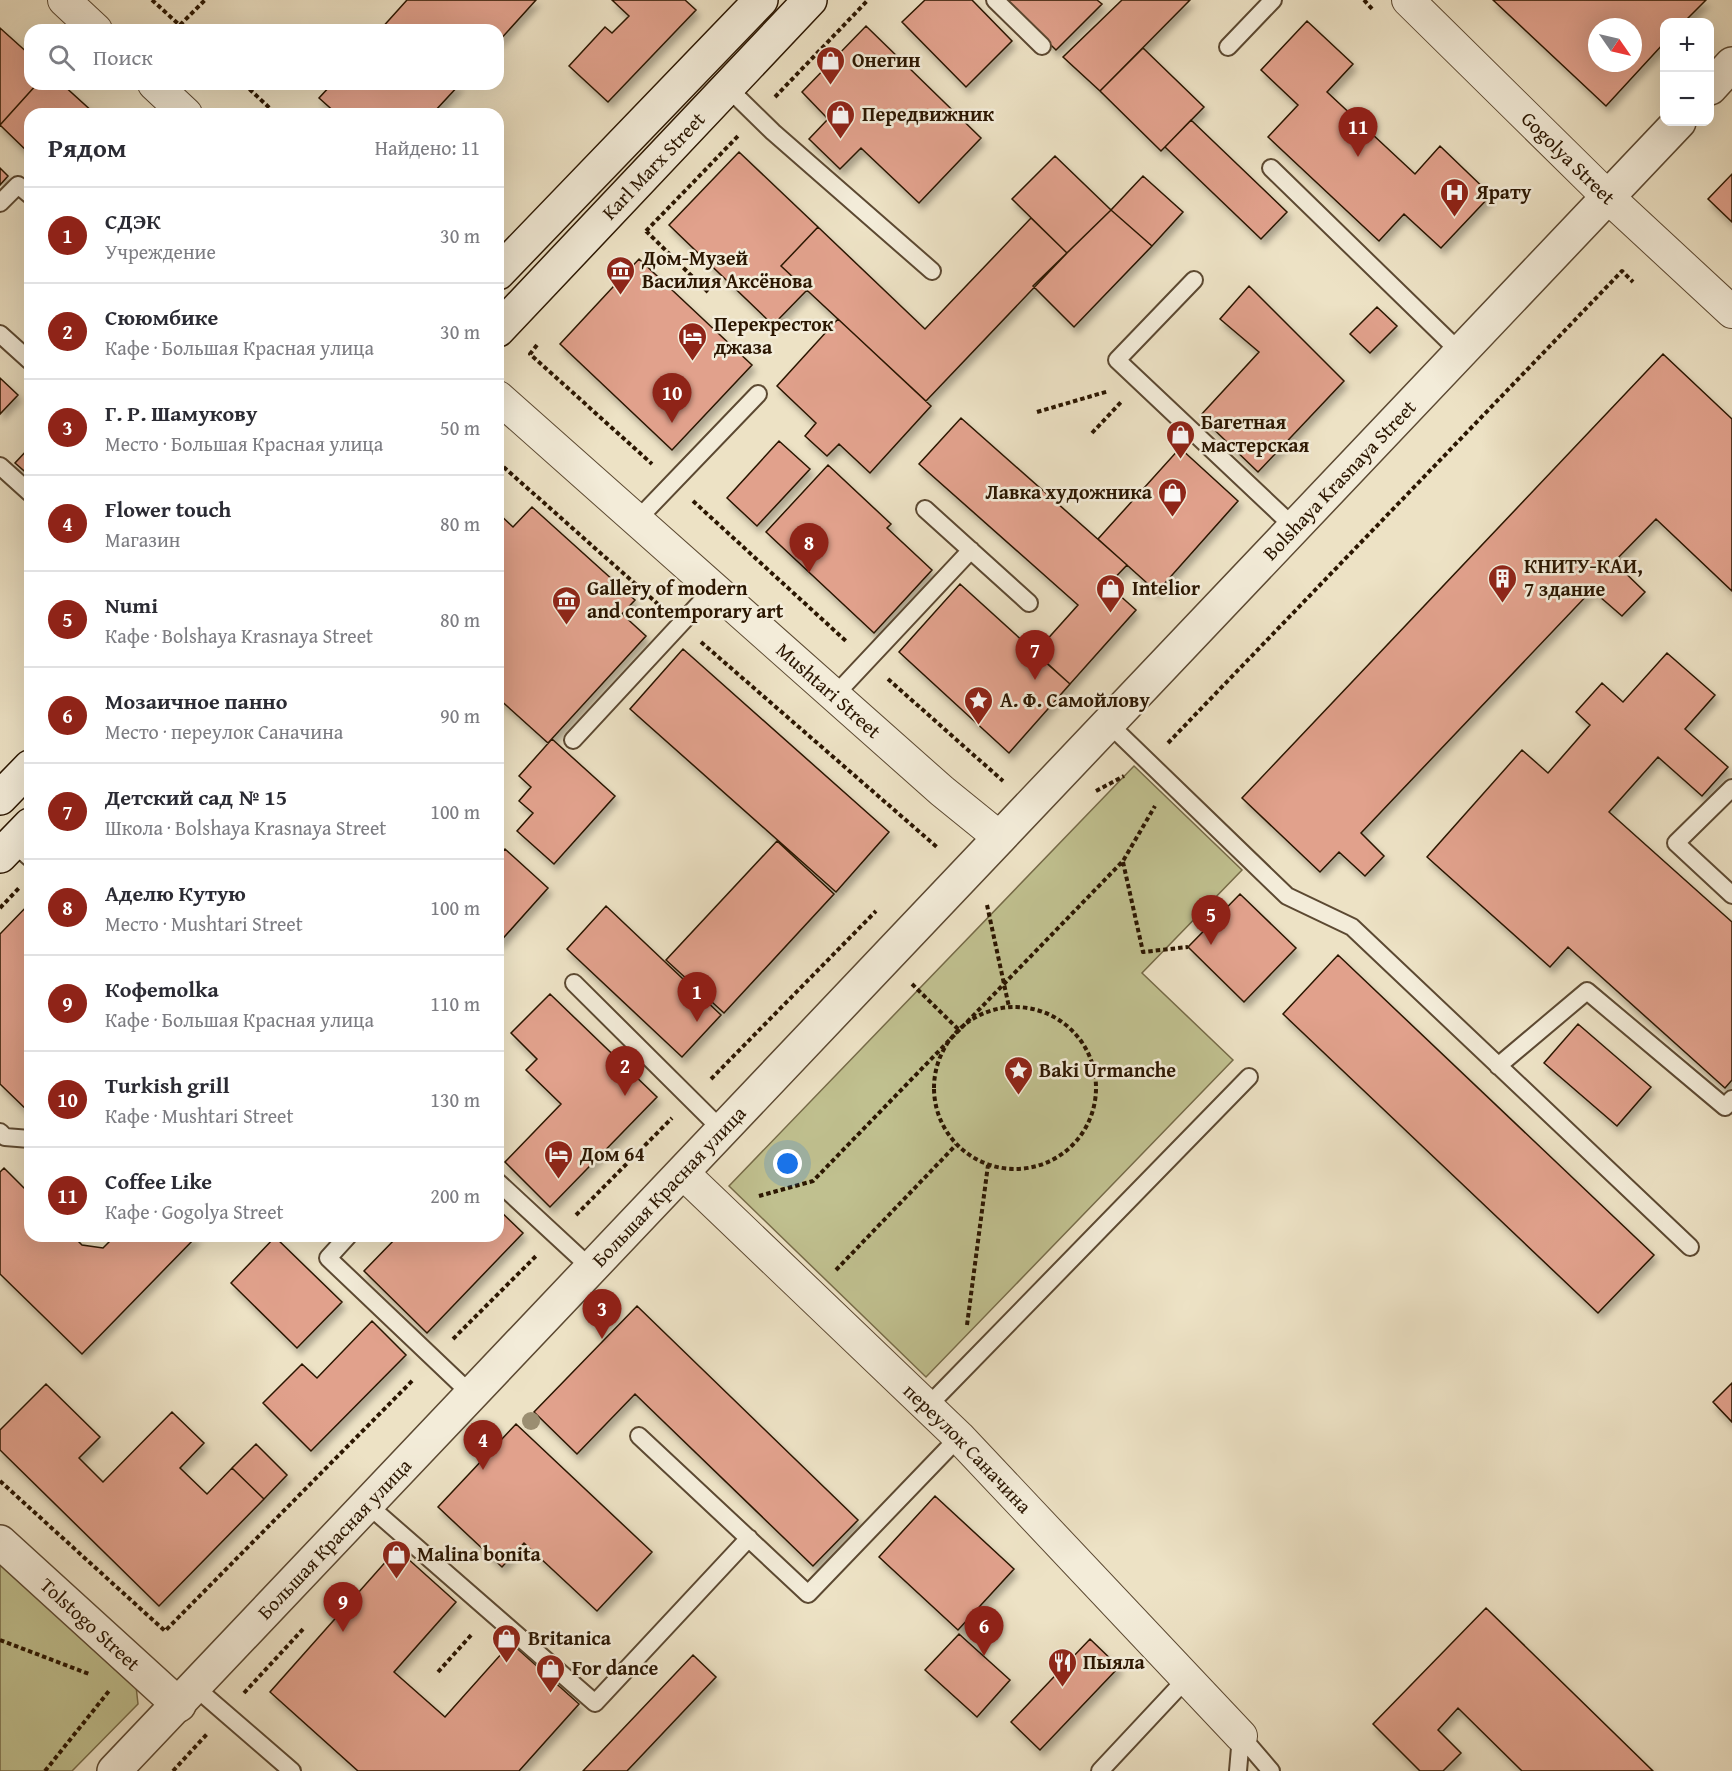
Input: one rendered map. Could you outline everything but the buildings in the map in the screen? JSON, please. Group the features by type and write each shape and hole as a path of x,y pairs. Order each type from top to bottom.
{"street":[{"path":"64,0 90,24"},
{"name":"Karl Marx Street","path":"504,267 761,0"},
{"name":"Karl Marx Street","path":"504,324 810,0"},
{"name":"Gogolya Street","path":"1408,0 1609,198 1732,312"},
{"path":"1714,84 1732,64"},
{"path":"160,90 179,108"},
{"name":"Bolshaya Krasnaya Street","path":"1000,838 1675,126"},
{"name":"Mushtari Street","path":"504,402 942,791 1000,838"},
{"path":"0,798 24,772"},
{"name":"Большая Красная улица","path":"114,1771 187,1697 1000,838"},
{"name":"переулок Саначина","path":"683,1173 959,1437 1241,1736"},
{"name":"Tolstogo Street","path":"0,1542 187,1697"}],"lane":[{"path":"995,0 1042,46"},
{"path":"1228,47 1273,0"},
{"path":"728,88 932,271"},
{"path":"1271,168 1461,354"},
{"path":"0,203 18,185 24,190"},
{"path":"1194,280 1117,360 1295,528"},
{"path":"0,334 24,355"},
{"path":"636,521 758,394"},
{"path":"0,466 24,488"},
{"path":"926,509 1029,603"},
{"path":"834,696 971,550"},
{"path":"573,740 713,589"},
{"path":"1109,724 1287,896 1352,927 1690,1247"},
{"path":"1732,788 1676,843 1732,895"},
{"path":"574,983 723,1131"},
{"path":"1498,1066 1587,991 1725,1107 1732,1099"},
{"path":"927,1407 1249,1077"},
{"path":"0,1132 5,1137 24,1139"},
{"path":"504,1188 592,1269"},
{"path":"343,1242 328,1258 472,1395"},
{"path":"639,1436 808,1594 959,1437"},
{"path":"368,1505 595,1703 749,1538"},
{"path":"1100,1771 1187,1678"},
{"path":"187,1697 226,1713 292,1771"},
{"path":"1238,1771 1241,1736"},
{"path":"1241,1736 1271,1771"}],"path":[{"path":"152,0 179,24"},
{"path":"181,24 206,0"},
{"path":"638,239 868,0"},
{"path":"250,90 270,108"},
{"path":"646,231 708,292"},
{"path":"1089,795 1149,763 1622,271 1633,282"},
{"path":"542,340 530,354 1002,782"},
{"path":"1037,412 1140,382"},
{"path":"1092,433 1140,382"},
{"path":"504,467 681,624 940,847"},
{"path":"753,1198 813,1180 1123,861 1169,782"},
{"path":"1123,861 1143,952 1188,947"},
{"path":"0,908 22,885"},
{"path":"985,898 1009,1007"},
{"path":"907,979 958,1029"},
{"path":"1009,1007 1033,1008 1056,1017 1075,1032 1088,1052 1093,1067 1096,1099 1089,1122 1076,1143 1058,1158 1035,1167 1011,1170 988,1165 971,1157 956,1145 943,1128 935,1108 933,1087 936,1066 945,1046 958,1029 982,1014 1009,1007"},
{"path":"828,1279 956,1145"},
{"path":"962,1371 988,1165"},
{"path":"0,1481 165,1632"},
{"path":"438,1672 492,1612"},
{"path":"173,1771 312,1619"},
{"path":"0,1640 94,1676"},
{"path":"45,1771 115,1684"}],"green space":[{"path":"1134,766 1242,870 1142,973 1233,1060 926,1377 729,1186"},
{"path":"0,1555 135,1677 138,1704 72,1771 0,1771"}],"place":[{"name":"Онегин","path":"831,86"},
{"name":"Передвижник","path":"841,140"},
{"name":"Coffee Like","path":"1358,157"},
{"name":"Ярату","path":"1455,218"},
{"name":"Дом-Музей Василия Аксёнова","path":"621,296"},
{"name":"Перекресток джаза","path":"693,362"},
{"name":"Turkish grill","path":"672,423"},
{"name":"Багетная мастерская","path":"1180,460"},
{"name":"Лавка художника","path":"1173,518"},
{"name":"Аделю Кутую","path":"809,573"},
{"name":"КНИТУ-КАИ, 7 здание","path":"1503,604"},
{"name":"Intelior","path":"1111,614"},
{"name":"Gallery of modern and contemporary art","path":"566,626"},
{"name":"Детский сад № 15","path":"1035,680"},
{"name":"А. Ф. Самойлову","path":"979,726"},
{"name":"Numi","path":"1211,945"},
{"name":"СДЭК","path":"697,1022"},
{"name":"Сююмбике","path":"625,1096"},
{"name":"Baki Urmanche","path":"1018,1096"},
{"name":"Дом 64","path":"559,1180"},
{"name":"Г. Р. Шамукову","path":"602,1339"},
{"name":"Flower touch","path":"483,1470"},
{"name":"Malina bonita","path":"396,1580"},
{"name":"Кофеmolka","path":"343,1632"},
{"name":"Мозаичное панно","path":"984,1656"},
{"name":"Britanica","path":"507,1664"},
{"name":"Пыяла","path":"1062,1688"},
{"name":"For dance","path":"551,1694"}]}
